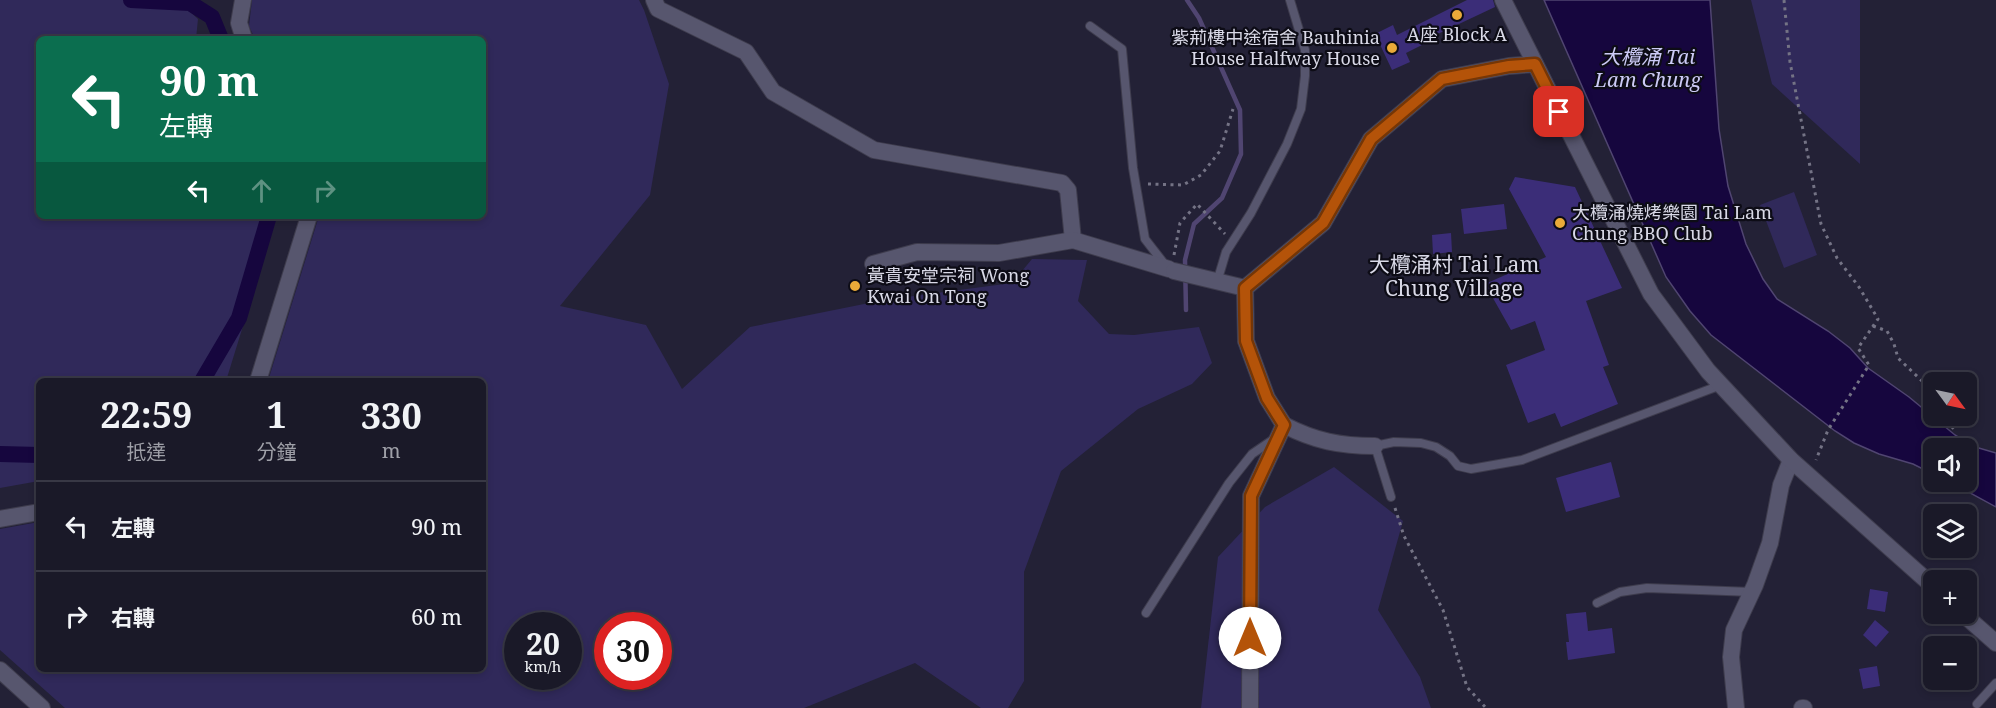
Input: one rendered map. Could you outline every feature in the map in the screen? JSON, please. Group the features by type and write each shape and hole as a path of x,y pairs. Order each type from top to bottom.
{"street":[{"path":"242,36 239,23 243,0"},
{"path":"654,0 658,9 746,52 773,92 874,150 1062,183 1068,190 1073,240"},
{"path":"1503,0 1651,294 1708,371 1791,460 1923,577"},
{"path":"1245,288 1323,223 1371,139 1442,79 1509,66 1535,64"},
{"path":"259,378 308,219"},
{"path":"873,264 917,252 999,253 1073,240 1210,281 1245,288"},
{"path":"1245,288 1246,341 1267,398 1282,430 1347,446 1375,446"},
{"path":"1250,708 1251,496 1282,430"},
{"path":"1736,708 1731,657 1734,630 1752,592 1770,543 1781,485 1791,460"},
{"path":"0,519 36,513"},
{"path":"1974,624 1996,643"},
{"path":"0,670 42,708"}],"lane":[{"path":"1210,281 1251,213 1287,144 1301,109 1305,50 1290,0"},
{"path":"1090,26 1122,49 1132,168 1145,239 1169,268"},
{"path":"1391,497 1375,446 1394,442 1421,443 1436,447 1450,456 1458,466 1471,469 1521,460 1721,385"},
{"path":"1146,613 1228,483 1252,454 1282,430"},
{"path":"1597,603 1620,592 1647,588 1752,592"},
{"path":"1977,704 1996,683"}],"path":[{"path":"1784,0 1790,62 1821,224 1837,258 1878,319 1858,348 1869,365 1828,430 1809,476"},
{"path":"1136,182 1183,185 1201,175 1220,150 1233,109"},
{"path":"1169,268 1180,223 1197,204 1219,227"},
{"path":"1874,326 1887,331 1898,358 1922,381 1923,386"},
{"path":"1951,426 1956,431"},
{"path":"1391,497 1404,536 1443,610 1467,687 1485,708"}],"shaded area":[{"path":"0,0 177,0 198,19 196,36 36,36 36,219 276,219 227,378 36,378 36,482 0,488"},
{"path":"252,0 639,0 669,84 650,195 560,306 646,325 682,389 750,327 884,300 1012,283 1032,259 1087,260 1078,301 1109,334 1134,335 1199,327 1212,363 1192,384 1138,409 1061,471 1024,572 1024,681 1008,708 981,708 915,663 804,708 65,708 0,650 0,529 36,523 36,672 486,672 486,378 269,378 318,219 486,219 486,36 254,36 249,26"},
{"path":"1751,0 1860,0 1860,164 1772,84"},
{"path":"1794,192 1817,255 1784,268 1760,205"},
{"path":"1334,467 1403,521 1378,610 1420,677 1431,708 1201,708 1218,557 1265,507"}],"water":[{"name":"大欖涌 Tai Lam Chung","path":"1544,0 1710,0 1719,129 1728,186 1746,244 1763,279 1777,299 1828,331 1850,348 1868,368 1923,409 1923,426 1944,426 1960,438 1923,438 1923,469 1854,443 1835,431 1711,335 1690,311 1666,277"},
{"name":"大欖涌 Tai Lam Chung","path":"1977,447 1996,453 1996,507 1968,492 1977,492"}],"building":[{"path":"1467,0 1493,0 1495,7 1425,40 1426,43 1406,53 1410,62 1392,70 1375,34 1393,25 1397,35"},
{"path":"1515,177 1575,187 1622,288 1586,301 1609,365 1603,367 1618,404 1561,427 1555,413 1528,423 1506,365 1545,350 1535,321 1511,330 1485,284 1546,257 1509,189"},
{"path":"1504,204 1507,229 1464,234 1461,209"},
{"path":"1451,233 1452,252 1433,254 1432,235"},
{"path":"1611,462 1620,497 1566,512 1556,478"},
{"path":"1870,589 1888,592 1885,612 1867,609"},
{"path":"1586,612 1588,631 1612,628 1615,653 1568,660 1566,614"},
{"path":"1875,620 1889,632 1876,647 1863,635"},
{"path":"1877,666 1880,686 1863,689 1859,669"}],"waterway":[{"path":"131,0 190,3 212,17 220,36"},
{"path":"1186,310 1185,260 1194,224 1222,198 1241,154 1240,110 1199,18 1187,0"},
{"path":"204,378 239,318 268,219"},
{"path":"0,454 36,455"}],"place":[{"name":"A座 Block A","path":"1457,15"},
{"name":"紫荊樓中途宿舍 Bauhinia House Halfway House","path":"1392,48"},
{"name":"大欖涌燒烤樂園 Tai Lam Chung BBQ Club","path":"1560,223"},
{"name":"黃貴安堂宗祠 Wong Kwai On Tong","path":"855,286"}],"district":[{"name":"大欖涌村 Tai Lam Chung Village","path":"1454,277"}],"route":[{"path":"1250,638 1251,496 1284,425 1267,398 1246,341 1245,288 1323,223 1371,139 1442,79 1509,66 1535,64 1559,112"}]}
